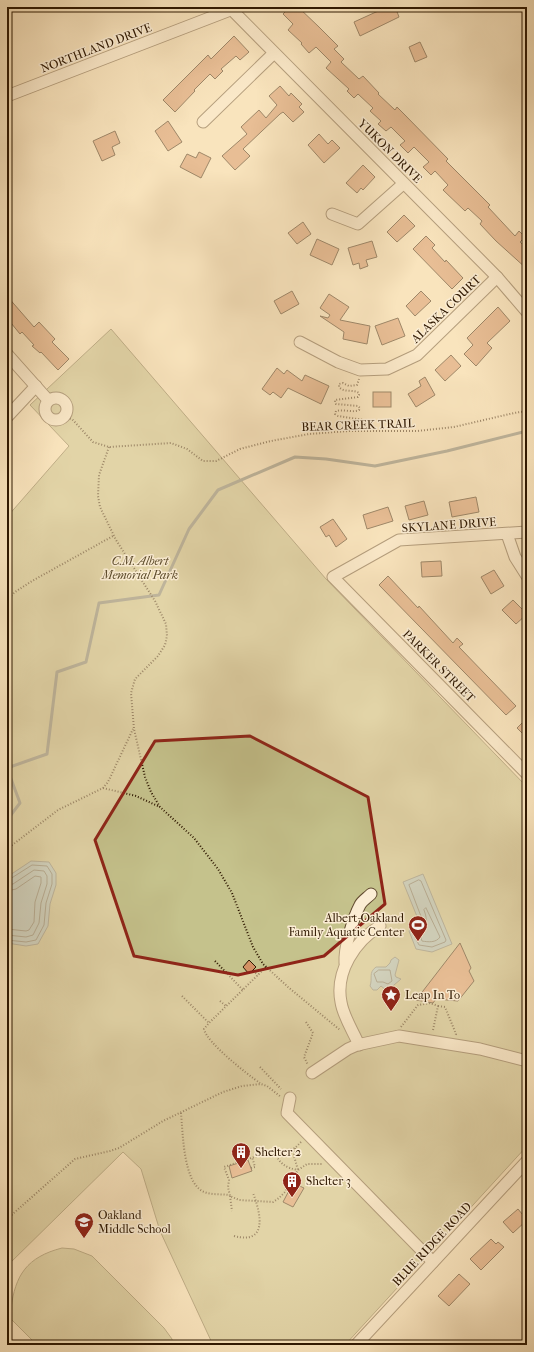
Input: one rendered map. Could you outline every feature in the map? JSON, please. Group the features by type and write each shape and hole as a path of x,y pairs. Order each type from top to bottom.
{"street":[{"name":"YUKON DRIVE","path":"235,8 274,53 403,184 498,277 527,312"},
{"name":"NORTHLAND DRIVE","path":"7,96 235,8"},
{"path":"203,122 274,53"},
{"path":"332,214 358,224 403,184"},
{"name":"ALASKA COURT","path":"300,342 338,362 360,370 387,369 417,355 498,277"},
{"path":"7,354 48,400"},
{"path":"7,417 36,386"},
{"path":"55,397 65,402 67,410 64,416 61,419 54,420 47,416 44,410 48,400 55,397"},
{"name":"SKYLANE DRIVE","path":"333,577 399,540 527,532"},
{"path":"507,534 515,557 527,576"},
{"name":"PARKER STREET","path":"333,577 527,774"},
{"path":"345,965 345,957 352,926 360,905 371,894"},
{"path":"352,926 359,926 363,928 368,936"},
{"path":"360,1044 341,1004 340,980 345,965 357,947 380,926"},
{"path":"312,1073 348,1049 360,1044 399,1036 480,1049 527,1061"},
{"path":"290,1098 287,1113 433,1262"},
{"name":"BLUE RIDGE ROAD","path":"356,1345 527,1161"}],"path":[{"path":"349,431 349,427 364,424 366,422 364,420 338,416 335,414 336,411 357,412 360,408 358,406 334,403 335,400 360,396 357,392 345,391 339,387 339,384 343,383 349,386 357,385 359,382 360,370"},
{"name":"BEAR CREEK TRAIL","path":"64,416 72,419 93,442 109,447 171,443 187,449 203,461 216,461 240,449 271,441 309,434 349,431 417,431 454,427 527,411"},
{"path":"109,447 99,475 98,496 100,507 114,536 155,601 166,624 167,636 165,645 158,656 136,679 131,693 134,729 145,777 151,792 160,807 194,838 218,869 232,893 253,947 266,967 335,1027 346,1034"},
{"path":"7,600 15,592 32,581 114,536"},
{"path":"7,849 58,810 103,788 108,782 134,729"},
{"path":"103,788 136,796 160,807"},
{"path":"215,962 243,990"},
{"path":"266,967 209,1023 204,1030 205,1034 245,1073 282,1097 290,1098"},
{"path":"253,971 258,975"},
{"path":"182,996 209,1023"},
{"path":"220,1001 226,1006"},
{"path":"399,1036 402,1025 418,1005 430,1003 445,1007 456,1034"},
{"path":"433,1030 438,1006"},
{"path":"306,1022 313,1033 304,1057 312,1073"},
{"path":"260,1067 281,1089"},
{"path":"7,1219 75,1159 110,1152 119,1148 145,1131 223,1092 242,1086 260,1084"},
{"path":"181,1113 188,1168 193,1181 198,1188 204,1192 230,1196 239,1200 273,1202 286,1193 298,1170 307,1164 326,1163 330,1157"},
{"path":"298,1170 294,1156 295,1148 308,1134"},
{"path":"232,1211 228,1187 229,1180 224,1167 266,1153 295,1148"},
{"path":"274,1152 278,1160 283,1165 298,1170"},
{"path":"251,1168 255,1167 252,1157"},
{"path":"234,1236 249,1238 255,1234 259,1228 256,1200 253,1193"}],"highlighted area":[{"path":"250,736 368,797 385,904 324,956 238,975 134,956 95,840 155,741"}],"green space":[{"name":"C.M. Albert Memorial Park","path":"111,329 326,579 527,787 527,1146 345,1345 213,1345 160,1231 141,1169 123,1152 7,1266 7,517 69,446 30,405"},
{"path":"62,1248 74,1249 92,1256 164,1328 172,1339 173,1345 37,1345 7,1315 7,1306 11,1309 16,1286 25,1269 40,1257"}],"water":[{"path":"31,861 49,862 56,873 56,885 50,904 48,926 38,944 26,946 7,943 7,877"},
{"path":"423,874 452,944 432,952 416,949 409,931 418,919 403,882"},
{"path":"395,957 399,960 395,975 401,979 387,991 381,986 377,990 373,990 370,986 372,971 376,967 386,967"}],"building":[{"path":"290,7 298,7 338,46 334,49 344,59 341,62 359,79 363,76 379,93 378,94 395,110 397,107 404,114 448,159 446,161 490,205 488,207 515,236 519,231 525,237 520,242 527,249 527,269 496,241 480,224 482,221 468,208 465,211 443,190 448,185 435,171 431,175 423,167 429,162 414,147 408,153 400,145 405,141 391,127 386,131 378,124 381,121 370,111 373,108 358,94 354,98 347,91 349,89 326,68 331,62 316,47 309,53 301,44 302,43 288,30 293,24 283,14"},
{"path":"389,7 391,11 396,9 399,17 360,36 354,22"},
{"path":"234,36 249,52 240,60 236,56 221,69 223,71 215,79 210,74 175,112 163,100 208,55 211,59"},
{"path":"420,42 427,57 415,62 409,47"},
{"path":"280,86 289,96 291,93 302,104 299,107 304,112 293,122 283,112 280,114 243,149 250,156 235,170 222,156 247,134 241,127 259,110 266,118 277,105 269,96"},
{"path":"168,121 182,142 168,151 155,131"},
{"path":"115,131 120,143 112,147 115,155 102,161 93,141"},
{"path":"319,134 328,144 332,140 340,148 324,163 308,145"},
{"path":"199,152 211,158 201,178 180,167 187,154 196,158"},
{"path":"363,165 375,177 363,190 361,188 357,193 346,183"},
{"path":"404,215 415,226 397,242 387,232"},
{"path":"303,222 311,234 297,244 288,233"},
{"path":"426,236 435,245 432,248 463,278 452,289 413,249"},
{"path":"317,239 339,249 332,265 310,255"},
{"path":"372,241 377,257 366,260 368,266 360,269 359,263 353,265 348,248"},
{"path":"292,291 299,304 281,314 274,301"},
{"path":"421,291 431,301 415,316 406,306"},
{"path":"329,294 349,307 340,320 370,326 367,344 343,339 344,332 320,316 328,318 330,315 320,308"},
{"path":"7,296 34,327 39,322 55,339 52,342 69,359 58,370 41,352 40,353 32,346 34,345 22,332 20,334 7,318"},
{"path":"498,307 510,321 487,343 492,348 476,366 464,354 473,345 467,338"},
{"path":"398,318 405,336 382,345 375,326"},
{"path":"451,355 461,366 445,381 435,370"},
{"path":"277,368 284,374 287,370 302,381 305,375 329,386 321,404 288,388 281,398 273,392 270,395 262,389"},
{"path":"425,377 435,395 416,407 408,394 421,386 419,381"},
{"path":"373,392 391,392 391,407 373,407"},
{"path":"476,497 479,512 452,517 449,502"},
{"path":"424,501 428,515 409,520 405,506"},
{"path":"388,507 393,521 367,529 363,515"},
{"path":"333,519 347,539 336,547 329,535 326,537 320,527"},
{"path":"441,561 442,576 422,577 421,562"},
{"path":"494,570 504,586 491,594 481,577"},
{"path":"388,576 418,608 419,606 453,643 457,638 463,644 459,647 516,706 506,715 379,585"},
{"path":"513,600 527,614 516,624 502,610"},
{"path":"527,718 527,738 517,728"},
{"path":"460,943 471,968 469,971 474,981 458,1001 436,999 433,1003 416,1000"},
{"path":"249,960 256,967 249,974 243,967"},
{"name":"Shelter 2","path":"248,1160 252,1171 232,1178 229,1166"},
{"name":"Shelter 3","path":"293,1183 304,1188 293,1207 283,1202"},
{"path":"518,1209 527,1220 513,1233 503,1222"},
{"path":"491,1239 496,1244 498,1242 504,1247 481,1270 470,1259"},
{"path":"459,1274 470,1284 449,1306 438,1296"}],"waterway":[{"path":"7,768 47,754 57,672 86,662 99,603 159,595 189,529 218,490 295,457 326,459 375,466 447,451 527,431"},
{"path":"7,768 20,803 7,820"}],"place":[{"name":"Albert-Oakland Family Aquatic Center","path":"418,942"},
{"name":"Leap In To","path":"391,1012"},
{"name":"Shelter 2","path":"241,1169"},
{"name":"Shelter 3","path":"292,1198"},
{"name":"Oakland Middle School","path":"84,1239"}]}
